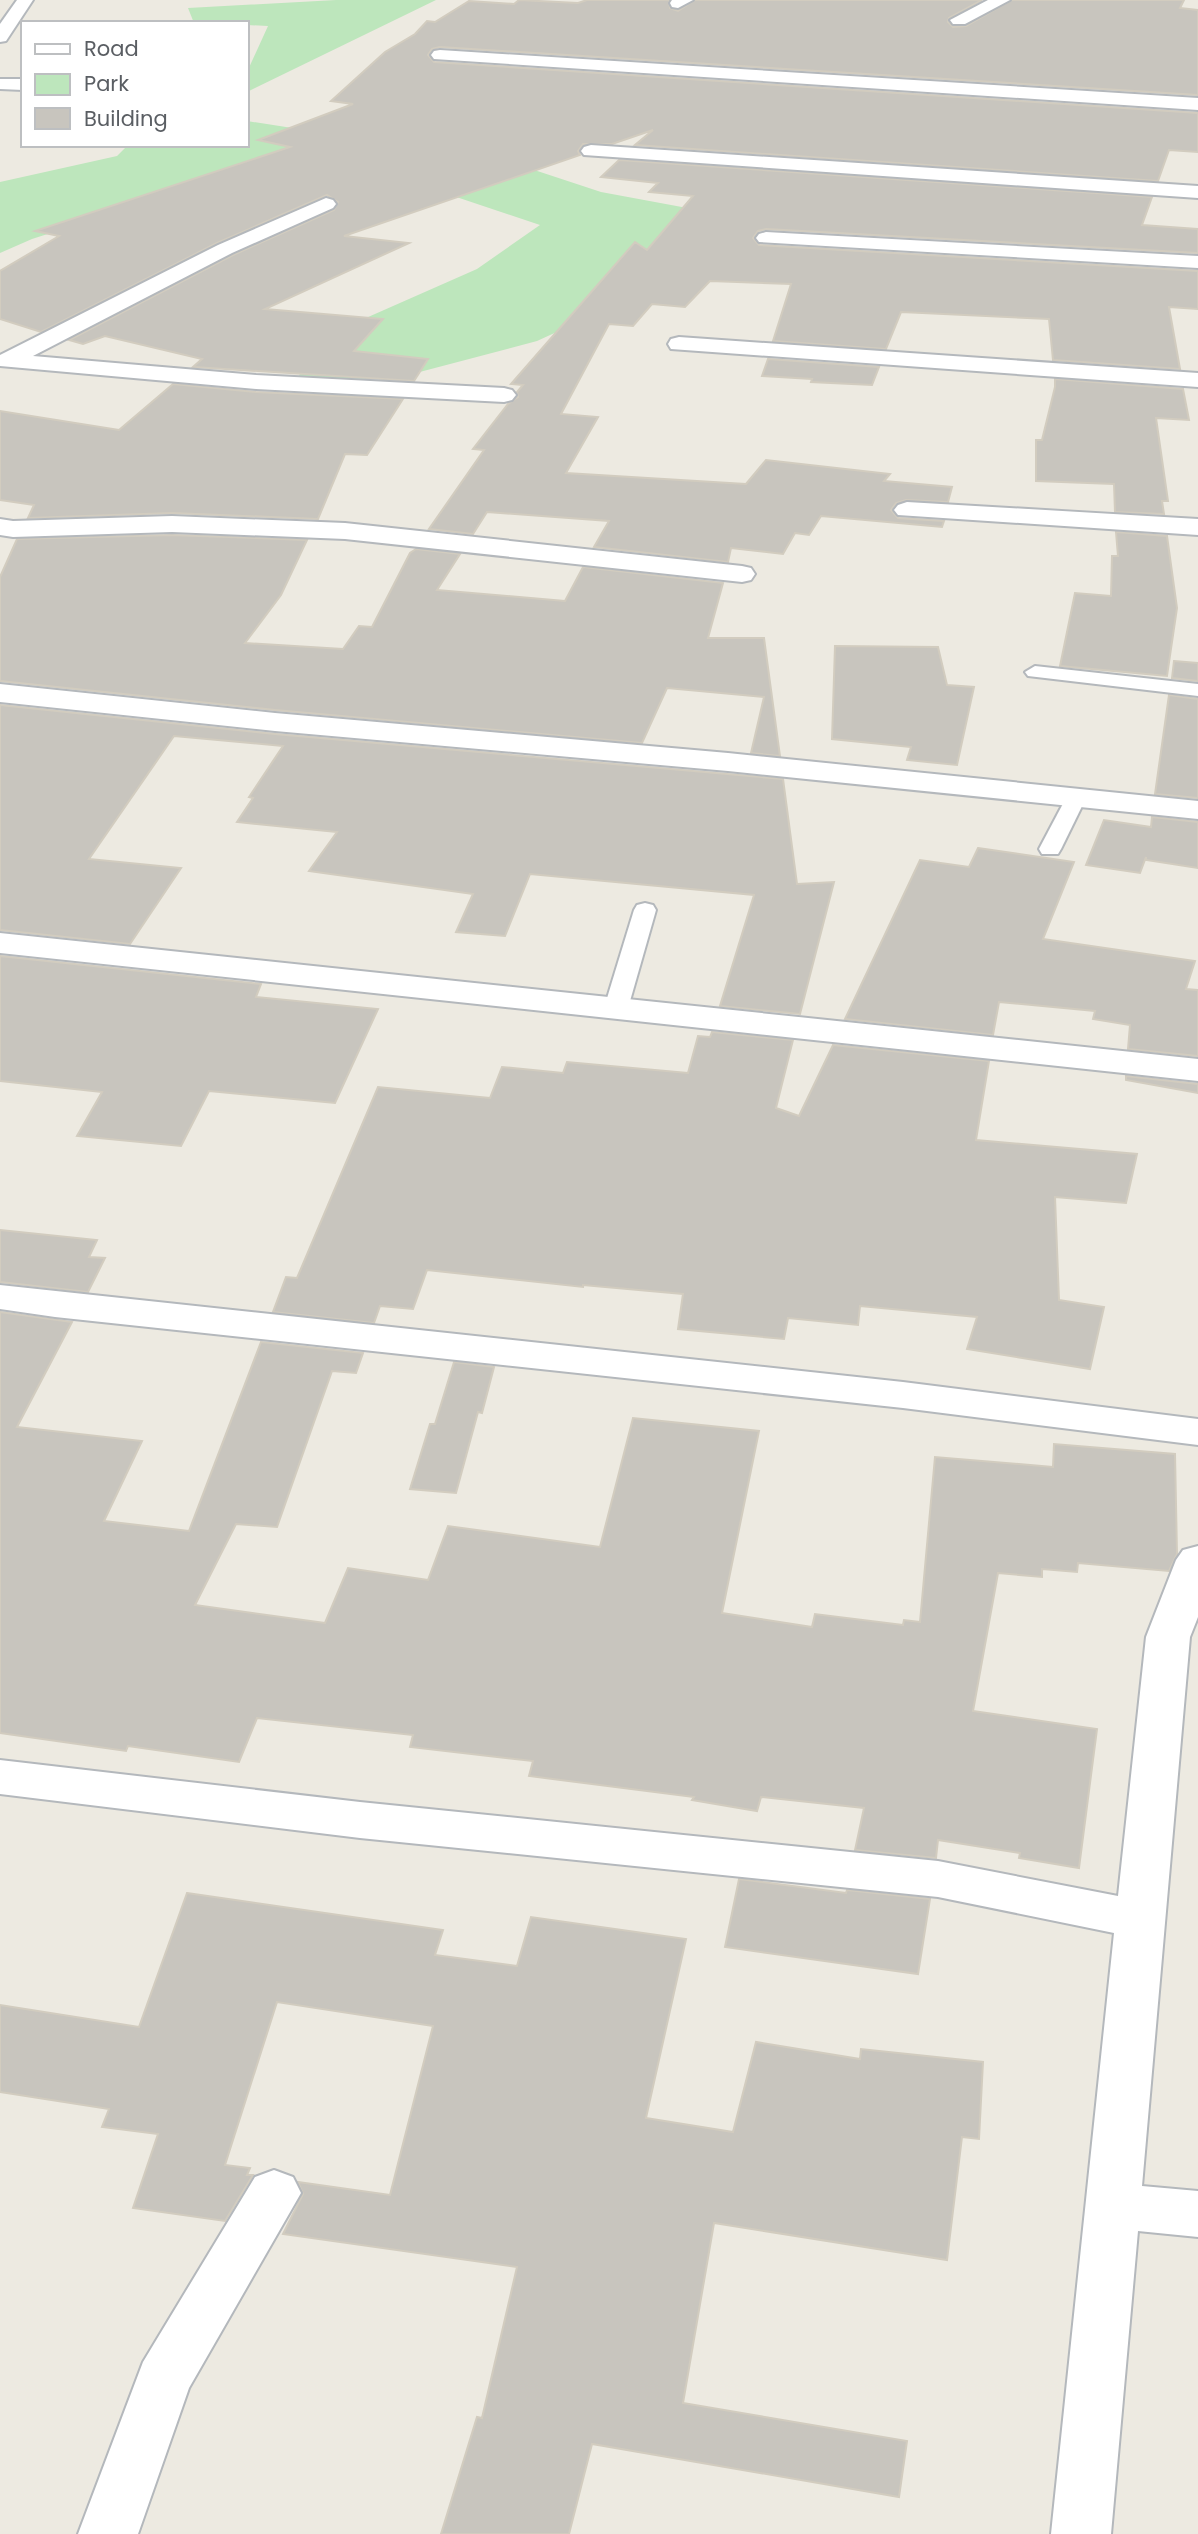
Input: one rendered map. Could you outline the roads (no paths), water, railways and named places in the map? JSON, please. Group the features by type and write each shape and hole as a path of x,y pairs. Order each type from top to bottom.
{"street":[{"path":"959,20 1002,0"},
{"path":"0,37 14,8"},
{"path":"440,55 1198,104"},
{"path":"0,84 21,85"},
{"path":"591,150 1198,192"},
{"path":"4,361 225,249 326,204"},
{"path":"766,238 1198,262"},
{"path":"679,344 1198,380"},
{"path":"4,361 256,382 504,395"},
{"path":"908,510 1198,527"},
{"path":"4,534 172,523 345,531 742,574"},
{"path":"0,692 275,722 728,762 1198,810"},
{"path":"0,943 1198,1070"},
{"path":"0,1297 903,1395 1198,1432"},
{"path":"1082,2534 1168,1637 1198,1560"},
{"path":"0,1777 360,1820 938,1879 1139,1919"},
{"path":"108,2534 163,2380 274,2193"},
{"path":"1112,2206 1198,2214"}],"lane":[{"path":"1035,672 1198,690"},
{"path":"1049,849 1076,797"},
{"path":"615,1008 645,910"}]}
